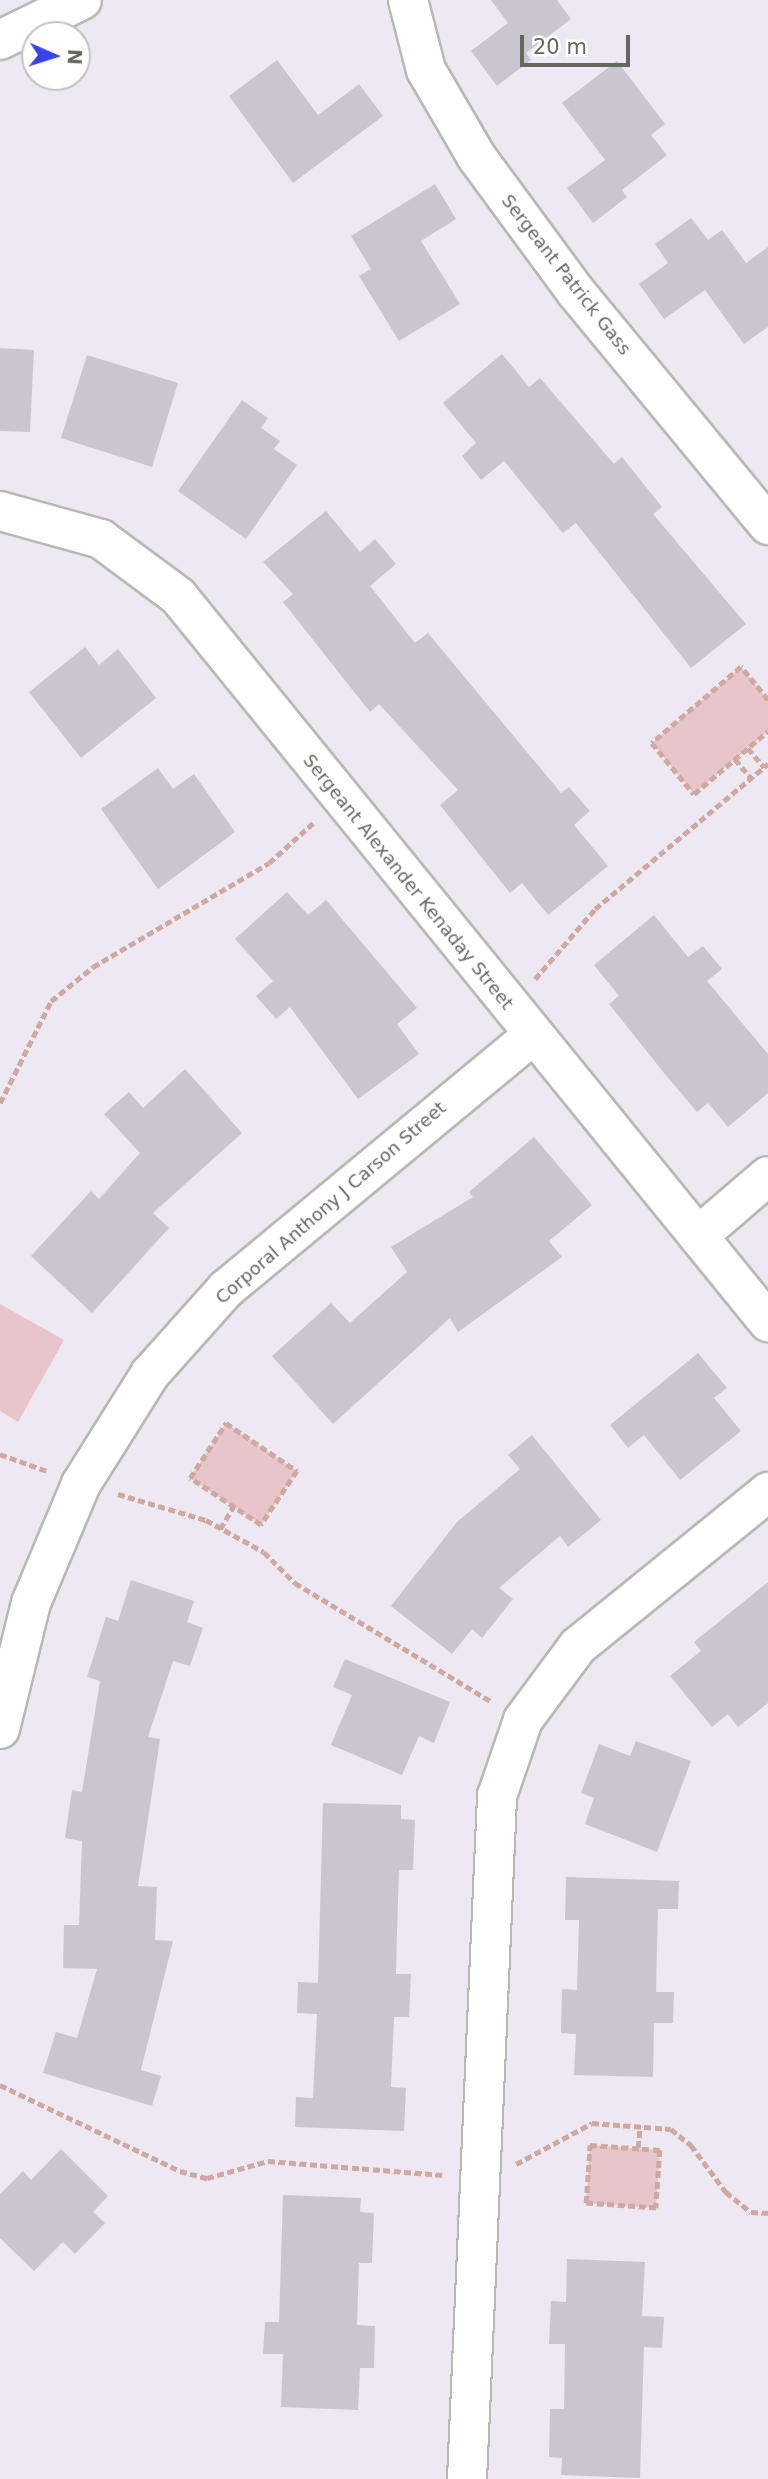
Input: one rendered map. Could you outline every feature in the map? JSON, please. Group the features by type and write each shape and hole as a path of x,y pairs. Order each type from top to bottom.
{"street":[{"path":"0,40 82,0"},
{"name":"Sergeant Patrick Gass","path":"408,0 426,70 476,156 576,292 768,525"},
{"name":"Sergeant Alexander Kenaday Street","path":"0,511 101,539 178,596 532,1037 768,1322"},
{"name":"Corporal Anthony J Carson Street","path":"0,1729 32,1603 81,1484 150,1374 226,1289 532,1037"},
{"path":"698,1236 768,1176"},
{"path":"467,2479 497,1796 523,1720 578,1646 768,1492"}],"path":[{"path":"768,700 741,667 652,743 694,794 768,732"},
{"path":"506,1005 595,909 766,766 748,748"},
{"path":"734,759 751,778"},
{"path":"0,1103 51,1001 93,967 269,863 341,798"},
{"path":"226,1423 297,1471 261,1525 233,1507 190,1478 226,1423"},
{"path":"0,1454 81,1484 220,1528 264,1552 295,1583 523,1720"},
{"path":"220,1528 233,1507"},
{"path":"0,2085 207,2178 268,2161 439,2175 524,2163 592,2123 671,2129 691,2145 726,2192 751,2213 768,2213"},
{"path":"638,2148 640,2126"},
{"path":"590,2145 638,2148 660,2150 656,2208 586,2203 590,2145"}],"shaded area":[{"path":"741,667 768,700 768,731 694,794 652,743"},
{"path":"0,1304 64,1340 18,1422 0,1411"},
{"path":"226,1423 297,1471 261,1525 190,1478"},
{"path":"590,2145 660,2150 656,2208 586,2203"}],"building":[{"path":"491,0 557,0 571,19 526,53 531,60 497,86 471,51 508,23"},
{"path":"277,60 318,115 359,84 383,116 293,183 229,96"},
{"path":"617,61 665,124 651,135 667,155 622,190 627,197 593,223 567,188 605,160 562,103"},
{"path":"435,184 456,219 421,241 460,304 399,341 359,276 371,269 351,236"},
{"path":"691,218 708,240 722,230 746,263 768,247 768,327 744,344 705,290 664,319 639,284 668,263 655,244"},
{"path":"0,348 34,350 30,432 0,431"},
{"path":"502,354 529,387 540,378 614,464 622,457 662,507 653,514 746,624 691,668 576,523 563,533 504,461 481,480 462,456 476,443 443,403"},
{"path":"87,355 178,383 152,467 61,438"},
{"path":"242,400 268,418 261,428 280,441 274,449 297,465 246,539 178,491"},
{"path":"326,511 360,552 375,539 396,564 370,586 415,643 428,633 561,793 569,787 590,811 574,825 608,866 548,915 522,883 510,893 440,805 458,790 379,704 370,712 283,602 293,594 263,562"},
{"path":"85,647 99,665 118,649 156,698 81,758 29,692"},
{"path":"158,768 173,789 194,774 235,832 158,889 101,809"},
{"path":"287,892 308,915 326,900 417,1008 397,1024 419,1054 358,1099 290,1007 276,1019 256,996 273,981 235,939"},
{"path":"654,915 688,957 703,946 722,969 707,981 768,1054 768,1093 728,1127 708,1103 697,1112 664,1073 609,1004 619,996 594,965"},
{"path":"185,1069 242,1133 153,1213 169,1228 92,1313 31,1256 91,1191 99,1199 140,1153 104,1114 129,1092 143,1108"},
{"path":"534,1137 592,1205 549,1241 562,1257 458,1332 450,1318 333,1424 272,1356 331,1303 350,1323 407,1272 391,1247 473,1197 469,1192"},
{"path":"698,1353 727,1388 714,1398 741,1431 680,1480 644,1435 628,1448 610,1425"},
{"path":"532,1435 601,1520 568,1547 560,1536 499,1588 513,1599 482,1638 472,1629 452,1654 391,1606 457,1522 520,1469 508,1455"},
{"path":"131,1580 194,1601 187,1622 203,1628 190,1666 173,1661 148,1737 160,1739 138,1886 157,1887 155,1940 173,1941 141,2070 161,2076 152,2106 43,2073 56,2032 77,2038 97,1969 63,1968 64,1925 79,1925 82,1841 65,1838 72,1790 82,1792 100,1681 87,1677 106,1617 118,1621"},
{"path":"768,1582 768,1703 738,1727 728,1714 712,1727 670,1676 701,1651 694,1642"},
{"path":"345,1659 450,1702 434,1743 419,1736 402,1775 331,1745 352,1695 333,1687"},
{"path":"636,1741 691,1761 657,1852 585,1824 594,1798 581,1793 599,1744 630,1756"},
{"path":"323,1803 401,1805 401,1819 415,1820 413,1870 399,1870 397,1931 396,1974 411,1974 409,2017 394,2017 391,2087 406,2088 404,2131 295,2127 296,2097 313,2098 317,2014 297,2013 298,1982 318,1983"},
{"path":"566,1877 679,1881 678,1909 658,1909 656,1992 674,1992 673,2023 654,2023 653,2077 574,2075 576,2034 561,2033 562,1989 577,1990 579,1920 565,1920"},
{"path":"61,2149 108,2196 93,2212 105,2223 75,2254 63,2242 34,2271 0,2238 0,2194 23,2171 31,2180"},
{"path":"283,2195 361,2198 360,2212 374,2213 372,2263 359,2263 357,2325 375,2326 374,2368 360,2368 358,2410 281,2407 283,2354 263,2354 265,2322 279,2322"},
{"path":"567,2259 645,2262 642,2316 664,2317 662,2348 644,2347 640,2478 561,2475 562,2458 549,2457 550,2409 564,2409 565,2344 549,2344 551,2301 566,2302"}]}
